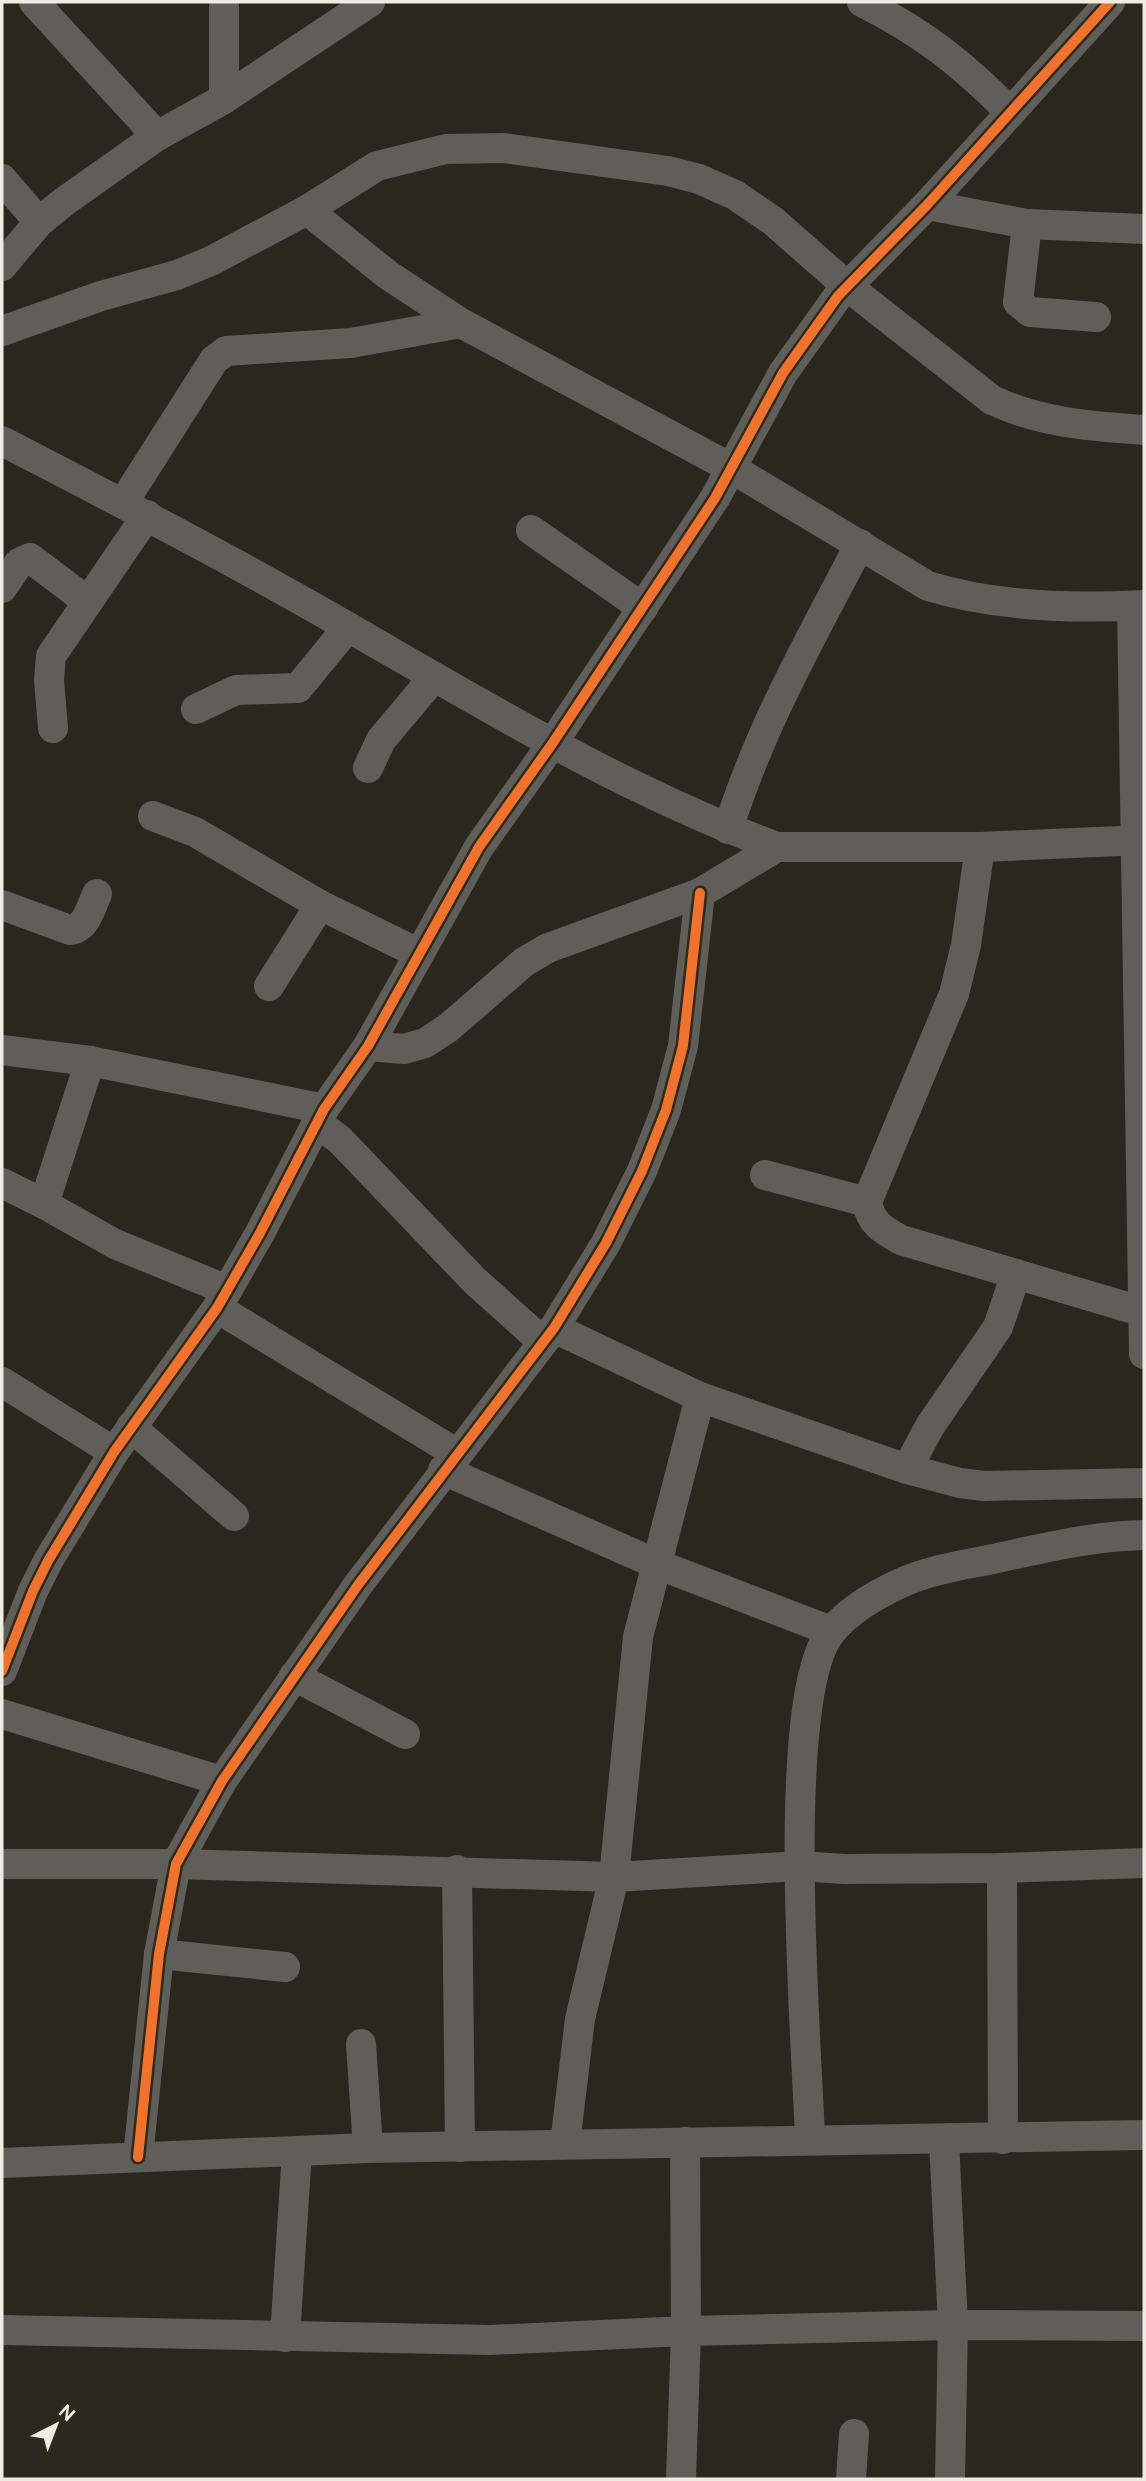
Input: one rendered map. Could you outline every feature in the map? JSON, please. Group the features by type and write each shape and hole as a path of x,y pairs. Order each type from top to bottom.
{"street":[{"path":"34,2 157,136"},
{"path":"223,2 224,100"},
{"path":"2,266 39,222 157,136 224,100 370,2"},
{"path":"862,2 923,34 976,78 1010,112"},
{"path":"2,1671 33,1591 114,1452 222,1299 320,1115 368,1046 479,847 643,608 731,468 783,373 847,286 926,205 1110,2"},
{"path":"2,331 101,296 177,275 307,210 377,166 446,149 504,148 699,178 735,195 772,221 847,286 992,400 1016,411 1057,423 1144,430"},
{"path":"2,179 39,222"},
{"path":"926,205 1027,224 1144,229"},
{"path":"307,210 388,275 461,323 731,468 928,586 948,592 1035,605 1138,606 1144,1354"},
{"path":"1027,224 1018,302 1031,312 1096,317"},
{"path":"53,727 49,680 51,656 87,601 214,360 226,351 351,343 461,323"},
{"path":"2,440 135,509 552,744 728,829 776,847 980,847 1141,840"},
{"path":"531,530 643,608"},
{"path":"728,829 746,772 769,716 860,544"},
{"path":"2,588 19,563 30,558 87,601"},
{"path":"196,709 236,690 298,688 348,627"},
{"path":"368,768 381,740 433,678"},
{"path":"153,816 194,832 320,905 418,953"},
{"path":"368,1046 404,1049 425,1043 448,1028 524,962 548,948 701,893 776,847"},
{"path":"980,847 966,945 954,994 867,1202 870,1218 881,1229 901,1240 1143,1312"},
{"path":"138,2157 159,1954 176,1864 222,1781 294,1676 450,1461 548,1335 606,1243 642,1171 666,1110 682,1046 701,893"},
{"path":"2,905 70,930 82,925 97,894"},
{"path":"269,986 320,905"},
{"path":"2,1050 90,1061 320,1115 340,1140 475,1282 548,1335 700,1397 907,1469 960,1483 984,1486 1144,1483"},
{"path":"44,1205 90,1061"},
{"path":"765,1175 867,1202"},
{"path":"2,1183 222,1299 450,1461 659,1565 831,1631"},
{"path":"907,1469 930,1426 998,1328 1016,1274"},
{"path":"2,1382 114,1452"},
{"path":"565,2144 580,2019 614,1877 638,1637 659,1565 700,1397"},
{"path":"131,1427 234,1516"},
{"path":"810,2139 800,1866 800,1778 808,1695 814,1665 831,1631 871,1598 903,1582 957,1566 1057,1545 1109,1536 1144,1535"},
{"path":"294,1676 405,1734"},
{"path":"2,1714 222,1781"},
{"path":"2,1864 176,1864 457,1870 614,1877 800,1866 844,1869 1002,1868 1144,1863"},
{"path":"1002,1868 1003,2140"},
{"path":"457,1870 460,2147"},
{"path":"159,1954 285,1967"},
{"path":"361,2044 368,2148"},
{"path":"2,2163 368,2148 810,2139 944,2141 1144,2136"},
{"path":"944,2141 953,2325 950,2479"},
{"path":"681,2479 686,2331 685,2142"},
{"path":"285,2337 297,2151"},
{"path":"2,2330 490,2340 686,2331 953,2325 1144,2326"},
{"path":"851,2479 854,2434"}],"cycle path":[{"path":"2,1671 33,1591 48,1561 114,1452 217,1308 260,1233 324,1109 368,1046 479,847 552,744 715,498 783,373 838,296 927,205 1110,2"},
{"path":"138,2157 159,1954 176,1864 222,1781 358,1585 554,1328 606,1243 642,1171 666,1110 683,1046 700,893"}]}
